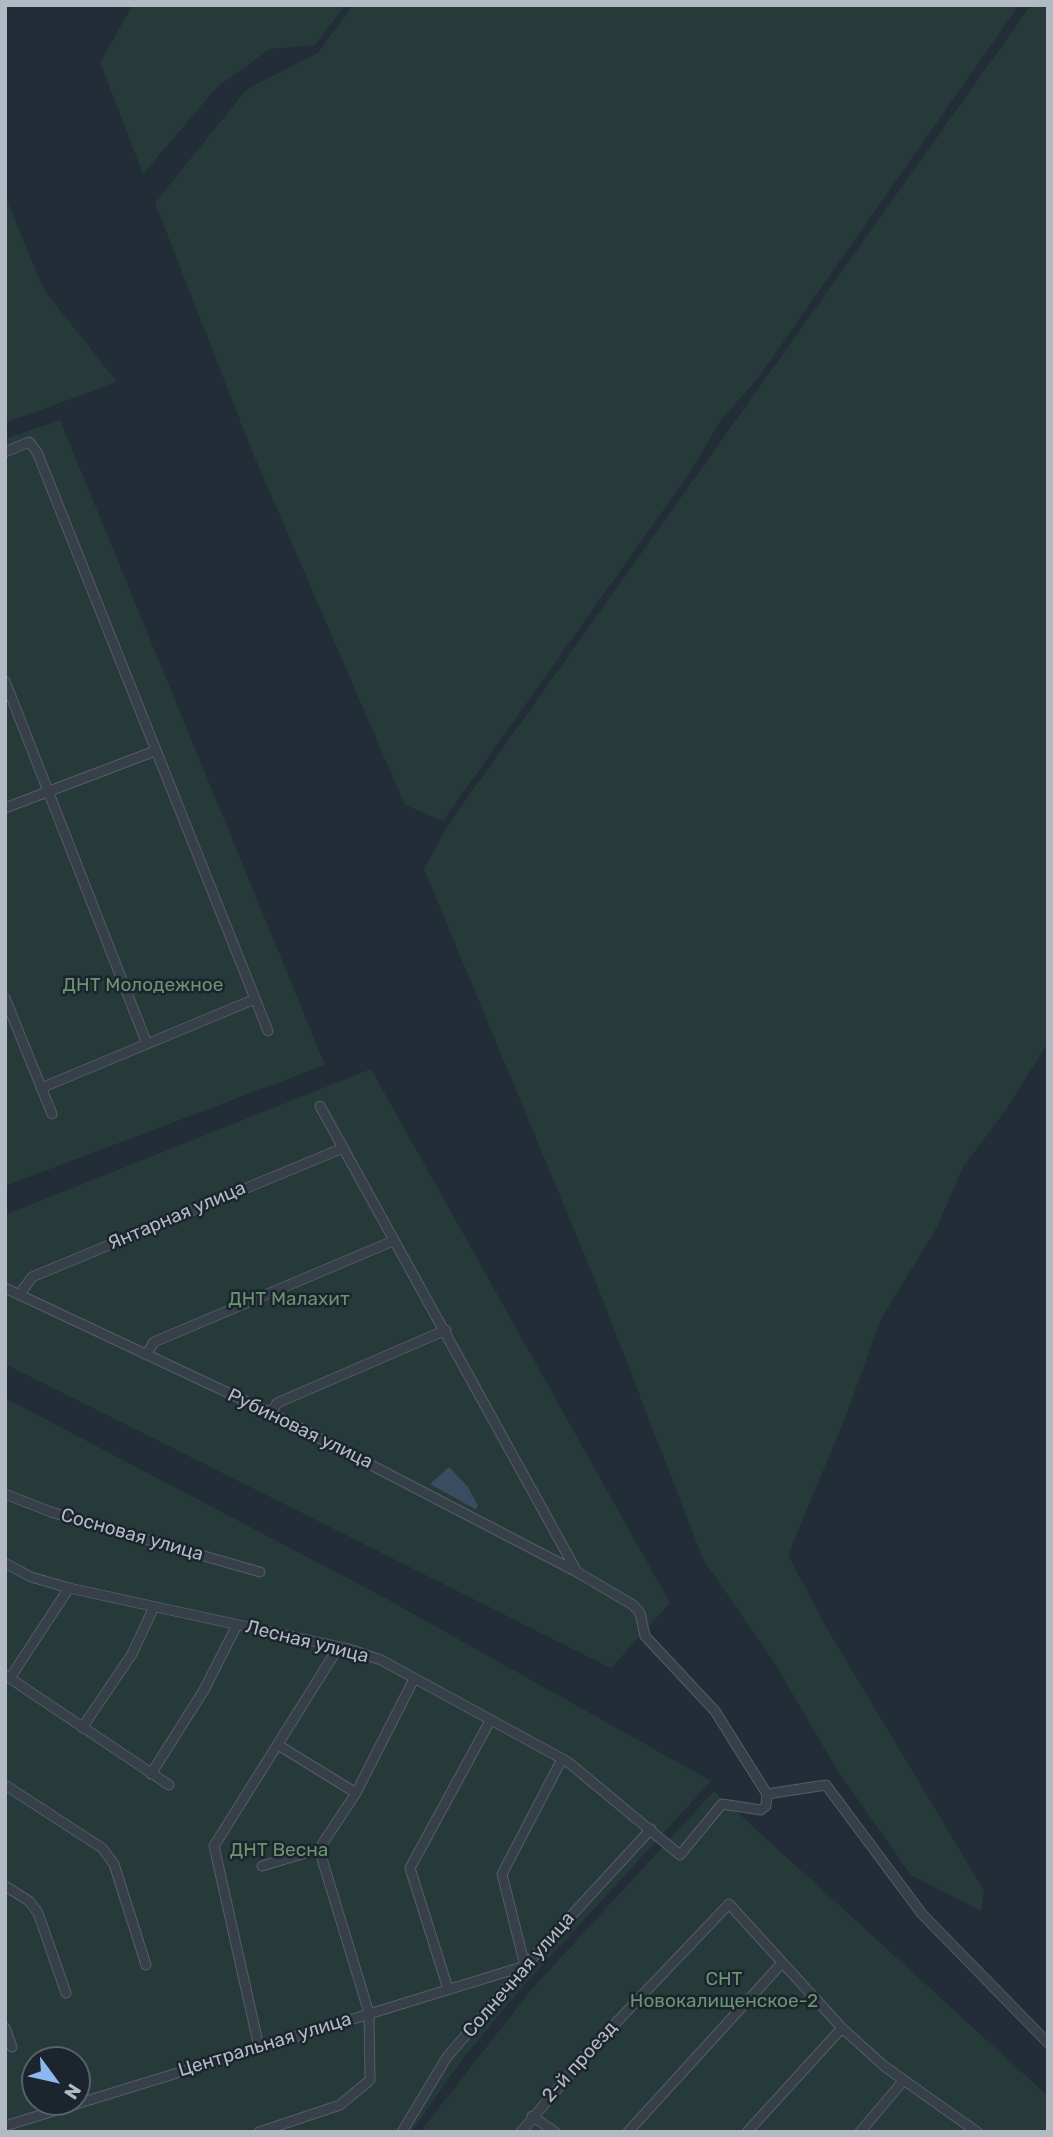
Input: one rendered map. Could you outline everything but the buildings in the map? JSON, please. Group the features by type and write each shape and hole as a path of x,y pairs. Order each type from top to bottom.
{"street":[{"path":"5,452 29,442 37,452 268,1031"},
{"path":"5,681 147,1044"},
{"path":"5,808 155,751"},
{"path":"5,998 52,1114"},
{"path":"41,1088 255,999"},
{"path":"320,1106 393,1241 446,1330 577,1572"},
{"name":"Янтарная улица","path":"19,1295 32,1277 343,1148"},
{"path":"146,1355 154,1342 393,1241"},
{"name":"Рубиновая улица","path":"5,1288 271,1413 577,1572 633,1605 640,1613 645,1636 715,1710 767,1794"},
{"path":"271,1413 277,1403 446,1330"},
{"name":"Сосновая улица","path":"5,1494 51,1511 260,1572"},
{"name":"Лесная улица","path":"5,1563 31,1577 69,1588 381,1660 561,1761 568,1762 680,1855 723,1804 761,1810 766,1806 767,1794"},
{"path":"69,1588 8,1677 169,1785"},
{"path":"82,1728 132,1654 154,1607"},
{"path":"152,1774 204,1690 237,1625"},
{"path":"258,2047 214,1846 338,1648"},
{"path":"262,1866 325,1845 356,1793 414,1679"},
{"path":"448,1989 410,1868 490,1721"},
{"path":"278,1745 356,1793"},
{"path":"525,1966 502,1874 561,1761"},
{"path":"5,1785 102,1848 114,1864 146,1965"},
{"path":"767,1794 826,1785 922,1914 1048,2043"},
{"name":"Солнечная улица","path":"402,2132 447,2057 525,1966 651,1829"},
{"path":"259,2132 340,2105 370,2080 369,2013 319,1849"},
{"path":"5,1886 29,1901 38,1913 66,1993"},
{"name":"2-й проезд","path":"521,2132 532,2116 661,1972 729,1903 782,1963"},
{"path":"628,2132 782,1963 842,2028 904,2080 977,2132"},
{"name":"Центральная улица","path":"5,2126 525,1966"},
{"path":"5,2028 12,2047"},
{"path":"747,2132 842,2028"},
{"path":"860,2132 904,2080"},
{"path":"532,2116 555,2132"}],"green space":[{"path":"133,5 345,5 315,45 270,49 217,87 143,174 100,62"},
{"path":"353,5 1019,5 758,378 721,420 691,471 443,821 405,805 252,451 155,203 247,89 318,53"},
{"path":"1031,5 1048,5 1048,1043 1005,1111 963,1167 937,1227 880,1321 847,1413 788,1555 825,1625 984,1891 981,1911 911,1875 837,1770 774,1662 703,1559 595,1280 424,869 448,825"},
{"path":"5,196 44,290 117,382 5,423"},
{"name":"ДНТ Молодежное","path":"60,420 325,1065 5,1186 5,439"},
{"name":"ДНТ Малахит","path":"371,1069 670,1603 611,1668 5,1364 5,1215"},
{"name":"ДНТ Весна","path":"5,1398 385,1598 711,1781 517,1993 462,2060 411,2132 5,2132"},
{"name":"СНТ Новокалищенское-2","path":"714,1791 1048,2096 1048,2132 420,2132 531,1990"}],"water":[{"path":"449,1467 468,1487 478,1506 475,1509 430,1484"}]}
